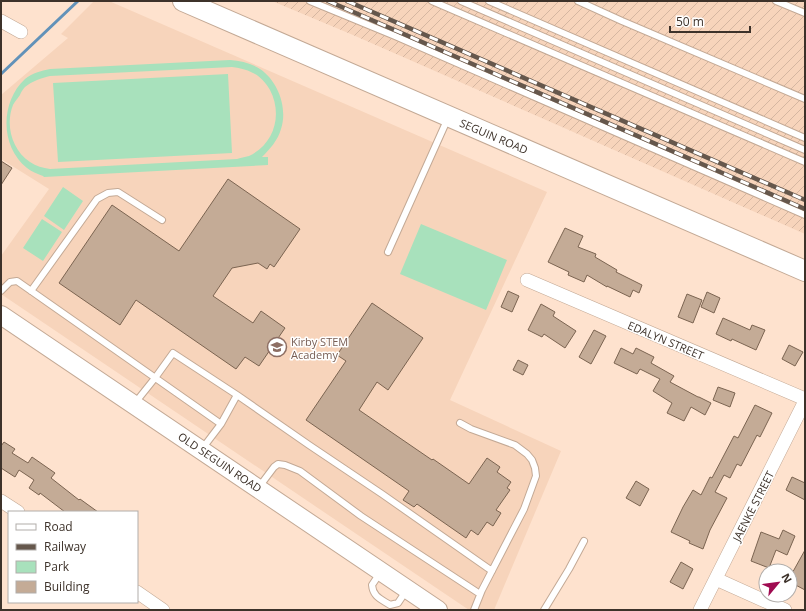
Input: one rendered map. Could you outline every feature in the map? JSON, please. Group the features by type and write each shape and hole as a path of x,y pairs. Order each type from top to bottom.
{"main road":[{"name":"SEGUIN ROAD","path":"183,1 805,271"}],"street":[{"path":"1,21 21,32"},
{"name":"EDALYN STREET","path":"527,280 805,400"},
{"name":"OLD SEGUIN ROAD","path":"1,315 438,610"},
{"name":"JAENKE STREET","path":"700,610 805,400"},
{"path":"1,501 16,511"},
{"path":"716,579 785,610"},
{"path":"138,593 163,610"}],"lane":[{"path":"310,1 805,214"},
{"path":"432,1 805,162"},
{"path":"461,1 805,150"},
{"path":"489,1 805,138"},
{"path":"578,1 805,98"},
{"path":"776,1 805,13"},
{"path":"388,252 449,117"},
{"path":"31,291 97,199 108,193 118,192 162,220"},
{"path":"1,291 10,282 17,281 221,424"},
{"path":"134,404 173,353 382,494 492,572"},
{"path":"201,450 221,424 237,395"},
{"path":"460,423 471,429 515,446 527,454 532,460 536,476 524,509 480,594 474,610"},
{"path":"258,488 278,464 300,471 361,516 480,594"},
{"path":"544,610 584,541"}],"shaded area":[{"name":"Kirby STEM Academy","path":"94,1 109,1 547,192 450,400 561,451 494,610 469,610 1,294 1,256 49,189 1,159 1,95 68,38 61,34"},
{"path":"272,1 805,1 805,234 353,35"}],"green space":[{"path":"230,60 246,63 257,67 266,74 272,80 280,96 283,121 280,133 271,148 262,157 268,157 268,165 44,177 27,168 18,159 8,137 6,124 11,100 25,79 40,71 50,69","holes":["232,67 250,72 263,80 270,90 276,109 276,119 270,136 258,151 249,156 237,159 50,169 35,165 24,157 19,151 12,136 10,121 13,105 25,87 34,81 50,76"]},
{"path":"228,74 232,153 58,162 53,83"},
{"path":"63,187 83,201 64,230 44,216"},
{"path":"42,219 62,232 43,261 23,248"},
{"path":"421,224 507,260 486,310 400,274"}],"building":[{"path":"1,161 12,168 1,185"},
{"path":"228,179 300,229 274,267 270,264 267,269 258,263 232,268 213,296 253,323 261,311 285,328 259,366 245,357 236,369 136,300 120,325 59,283 112,205 179,251"},
{"path":"565,228 583,236 578,247 596,254 595,257 617,270 616,272 642,285 639,293 633,290 630,297 607,287 587,275 584,282 568,275 569,272 548,262"},
{"path":"508,291 519,296 512,312 501,307"},
{"path":"707,292 720,298 714,313 701,307"},
{"path":"687,294 702,300 693,323 678,317"},
{"path":"372,303 423,338 388,390 377,382 359,410 469,484 487,458 500,467 497,472 511,482 507,488 510,490 496,510 501,513 493,526 487,522 478,535 471,530 466,538 417,504 414,507 403,500 409,491 306,420 346,361 337,355"},
{"path":"541,304 555,312 553,316 576,331 565,348 544,334 542,337 528,330"},
{"path":"723,318 750,330 752,325 765,330 756,350 732,339 731,341 716,334"},
{"path":"594,330 606,336 591,364 579,357"},
{"path":"789,345 803,352 795,366 782,359"},
{"path":"621,348 633,354 636,348 654,357 651,363 674,376 670,382 711,403 705,415 691,407 684,421 667,413 672,403 653,391 660,379 640,369 637,374 614,363"},
{"path":"518,360 528,365 523,375 513,370"},
{"path":"718,387 735,393 730,407 713,400"},
{"path":"755,405 772,413 760,437 757,435 741,466 737,464 730,478 724,475 715,492 727,498 710,530 703,549 689,543 690,541 671,532 693,490 701,495 710,477 712,478 734,436 738,438"},
{"path":"4,442 15,449 12,453 28,463 32,457 55,473 51,478 79,500 80,499 97,511 64,511 40,493 39,495 29,488 34,480 19,470 15,477 1,468 1,446"},
{"path":"792,477 805,483 805,500 786,490"},
{"path":"636,481 649,489 640,506 626,498"},
{"path":"783,530 795,536 787,555 776,550 771,563 758,564 751,561 761,532 779,539"},
{"path":"805,550 805,590 798,586 798,563"},
{"path":"681,562 693,569 683,589 670,582"}],"waterway":[{"path":"1,74 78,1"}],"railway":[{"path":"328,1 805,209"},
{"path":"347,1 805,200"}],"place":[{"name":"Kirby STEM Academy","path":"277,347"}]}
